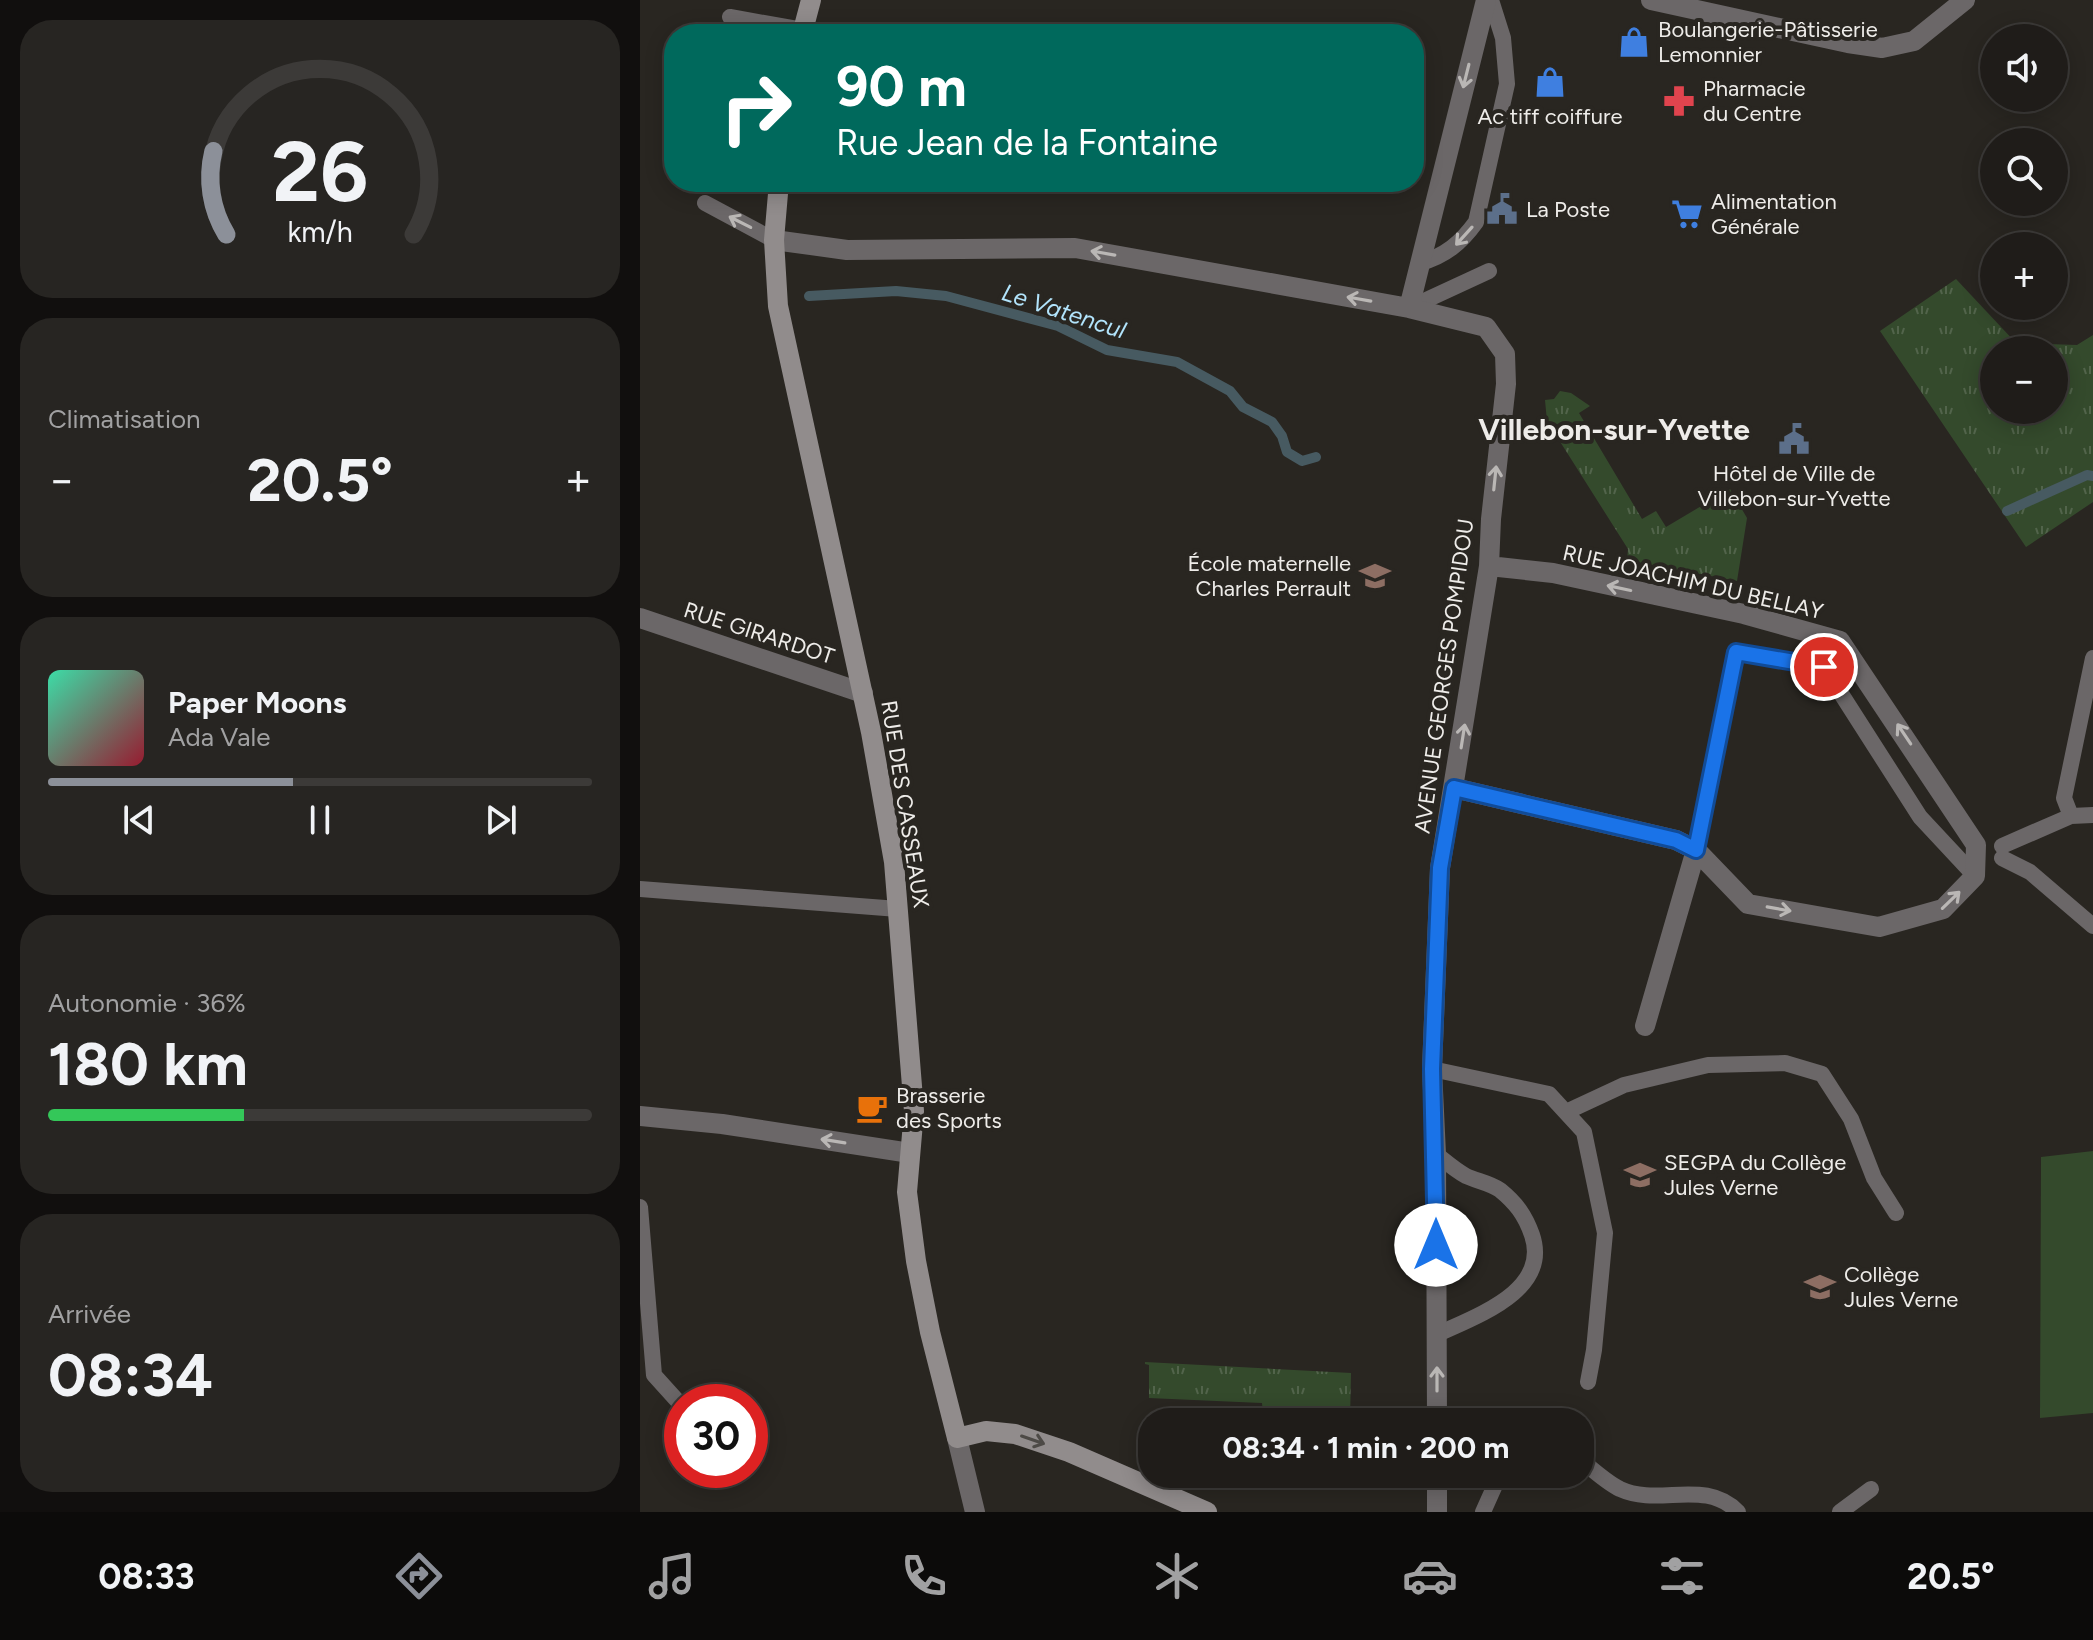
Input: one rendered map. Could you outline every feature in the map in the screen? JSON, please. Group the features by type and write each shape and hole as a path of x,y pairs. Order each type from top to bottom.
{"street":[{"path":"805,24 811,0"},
{"path":"1409,308 1488,0"},
{"path":"1661,1 1882,48 1914,41 1965,0"},
{"name":"RUE DES CASSEAUX","path":"778,192 774,240 778,306 863,693 894,862 914,1111 907,1192 930,1332 957,1438"},
{"name":"AVENUE GEORGES POMPIDOU","path":"774,240 847,250 1075,248 1409,308 1486,327 1505,354 1506,384 1489,566 1440,868 1432,1069 1436,1154 1437,1408"},
{"name":"RUE JOACHIM DU BELLAY","path":"1489,566 1553,573 1744,614 1840,641 1976,845 1975,876"},
{"name":"RUE GIRARDOT","path":"640,618 863,693"},
{"path":"1454,788 1676,840 1696,850 1748,904 1879,927 1943,909 1975,876"},
{"path":"1645,1026 1696,850"},
{"path":"640,1116 722,1124 910,1153"},
{"path":"975,1512 957,1438 986,1431 1015,1434 1069,1452 1207,1512"},
{"path":"1437,1488 1437,1512"}],"lane":[{"path":"1420,263 1437,258 1462,241 1476,222 1507,84 1503,38 1488,0"},
{"path":"730,17 764,24"},
{"path":"705,203 774,240"},
{"path":"1409,308 1489,271"},
{"path":"1696,850 1736,652 1824,667 1920,817 1975,876"},
{"path":"2071,816 2064,798 2093,658"},
{"path":"2093,815 2071,816 2002,852 2093,926"},
{"path":"640,889 898,909"},
{"path":"1566,1112 1624,1085 1708,1065 1785,1063 1822,1074 1851,1119 1874,1178 1896,1213"},
{"path":"1432,1069 1549,1094 1584,1132 1605,1233 1588,1382"},
{"path":"1436,1154 1465,1175 1497,1188 1524,1213 1537,1250 1530,1276 1518,1291 1436,1335"},
{"path":"640,1207 654,1375 664,1386"},
{"path":"1594,1469 1621,1489 1662,1496 1706,1494 1728,1502 1738,1512"},
{"path":"1483,1512 1494,1488"},
{"path":"1840,1512 1871,1489"}],"green space":[{"path":"1956,279 1980,305 1980,320 1994,320 2009,336 1980,336 1980,424 2068,424 2068,345 2077,345 2093,335 2093,502 2026,547 1880,331"},
{"path":"1560,391 1571,393 1590,406 1579,413 1642,519 1656,511 1666,527 1730,489 1747,518 1737,581 1627,560 1628,549 1547,421 1545,400 1554,399"},
{"path":"2093,1151 2093,1413 2040,1418 2041,1157"},
{"path":"1145,1364 1351,1373 1350,1408 1262,1408 1262,1403 1149,1398 1149,1365"}],"waterway":[{"name":"Le Vatencul","path":"809,296 896,291 946,296 1058,326 1107,350 1177,362 1230,391 1243,407 1272,422 1282,436 1287,452 1302,461 1316,457"},
{"path":"2007,511 2087,475 2093,476"}],"place":[{"name":"Boulangerie-Pâtisserie Lemonnier","path":"1634,42"},
{"name":"Ac tiff coiffure","path":"1550,82"},
{"name":"Pharmacie du Centre","path":"1679,101"},
{"name":"La Poste","path":"1502,209"},
{"name":"Alimentation Générale","path":"1687,214"},
{"name":"Hôtel de Ville de Villebon-sur-Yvette","path":"1794,439"},
{"name":"École maternelle Charles Perrault","path":"1375,576"},
{"name":"Brasserie des Sports","path":"872,1108"},
{"name":"SEGPA du Collège Jules Verne","path":"1640,1175"},
{"name":"Collège Jules Verne","path":"1820,1287"}],"district":[{"name":"Villebon-sur-Yvette","path":"1614,429"}],"route":[{"path":"1436,1245 1432,1069 1440,868 1454,788 1676,840 1696,850 1736,652 1824,667"}]}
